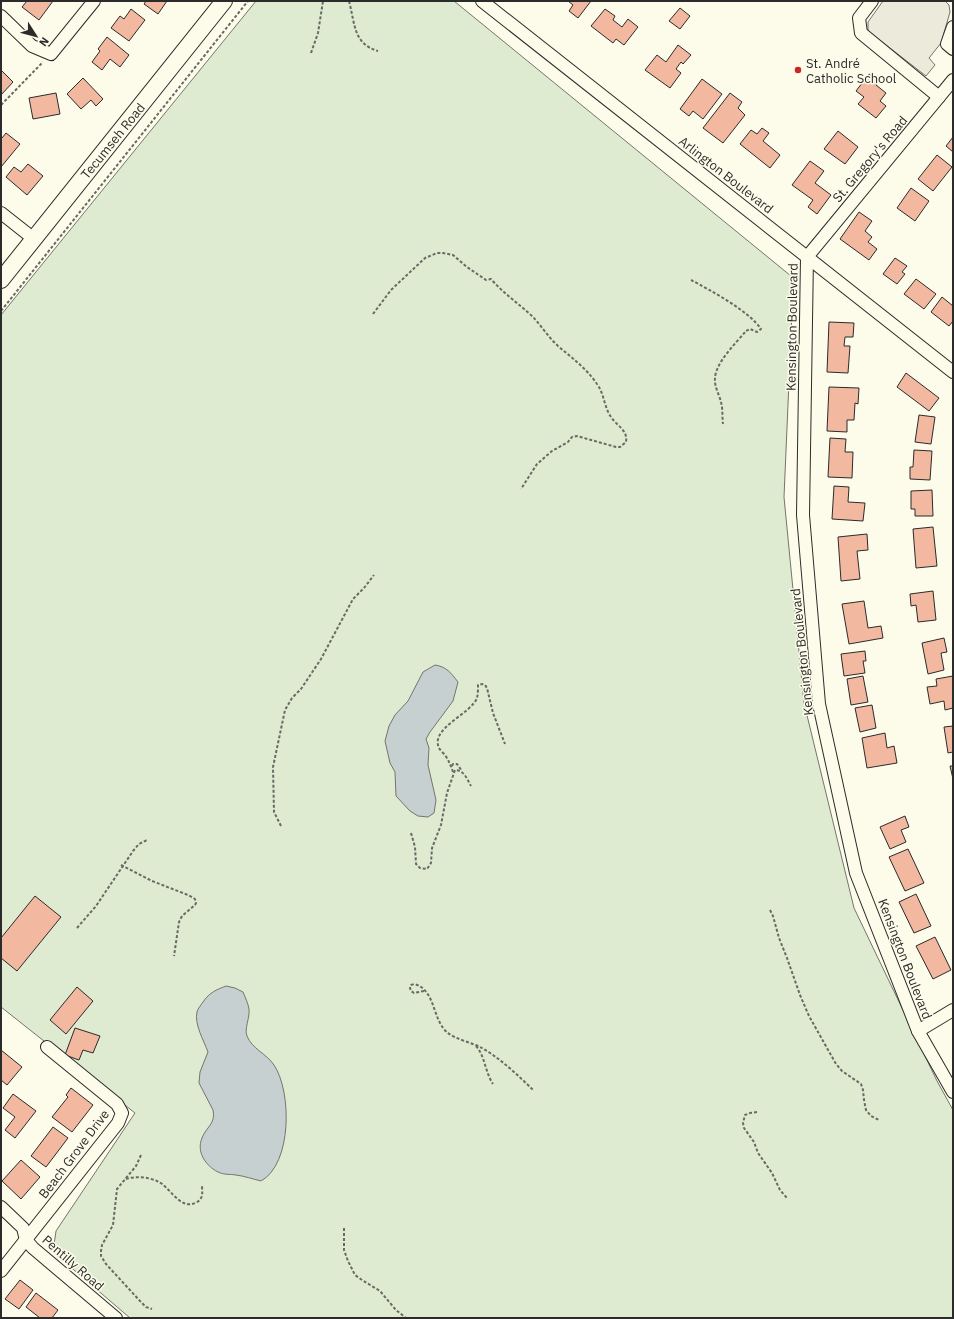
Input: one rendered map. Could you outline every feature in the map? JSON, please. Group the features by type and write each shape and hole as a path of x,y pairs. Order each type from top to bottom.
{"main road":[{"name":"Tecumseh Road","path":"1,280 224,1"}],"street":[{"path":"1,16 32,46 51,54 94,1"},
{"name":"Arlington Boulevard","path":"482,1 953,372"},
{"path":"872,1 858,18 861,33 939,97"},
{"path":"953,27 947,44 953,49"},
{"name":"St. Gregory's Road","path":"808,257 953,80"},
{"path":"1,213 34,239"},
{"name":"Kensington Boulevard","path":"808,257 803,515 819,704 856,873 918,1031 953,1092"},
{"path":"918,1031 953,1010"},
{"name":"Beach Grove Drive","path":"1,1271 118,1122 122,1113 117,1104 47,1048"},
{"name":"Pentilly Road","path":"1,1207 22,1228 26,1240 33,1248 116,1318"}],"path":[{"path":"1,311 248,1"},
{"path":"311,53 318,33 323,1"},
{"path":"349,1 354,25 360,39 370,49 378,51"},
{"path":"1,105 51,54"},
{"path":"373,314 391,290 425,258 437,253 451,254 486,280 491,279 499,288 531,315 552,340 580,364 598,384 609,414 624,431 626,442 620,447 616,447 577,436 572,436 568,442 552,451 537,464 521,489"},
{"path":"691,280 728,301 745,313 758,325 760,329 757,332 750,329 746,331 724,358 716,371 715,384 722,403 723,424"},
{"path":"281,826 275,817 274,812 273,767 285,710 292,698 301,689 321,659 352,599 364,588 374,575"},
{"path":"453,772 448,761 439,748 439,736 446,726 464,712 474,701 477,697 478,685 485,685 493,713 505,744"},
{"path":"411,833 415,847 415,862 420,868 427,868 431,863 432,848 441,825 447,793 453,772 453,764 458,764 471,786"},
{"path":"453,772 455,770 462,772"},
{"path":"77,928 96,906 133,850 139,844 147,840"},
{"path":"121,866 195,899 195,905 182,916 179,922 174,956"},
{"path":"770,910 808,1016 836,1064 842,1071 861,1084 866,1110 871,1116 879,1120"},
{"path":"424,991 414,993 410,988 411,985 414,984 422,987 432,1001 441,1024 448,1033 475,1045 492,1055 534,1091"},
{"path":"475,1045 480,1051 488,1077 493,1084"},
{"path":"757,1112 746,1115 743,1123 744,1128 754,1142 758,1153 772,1173 780,1190 787,1198"},
{"path":"141,1155 136,1166 117,1189 113,1225 102,1245 101,1256 106,1264 140,1301 146,1307 152,1309"},
{"path":"125,1180 130,1178 156,1180 180,1202 188,1204 192,1204 200,1200 203,1194 202,1185"},
{"path":"344,1228 344,1250 355,1275 380,1291 396,1310 406,1318"}],"green space":[{"path":"256,1 454,1 791,276 793,283 792,305 795,307 792,312 784,497 804,703 854,908 937,1081 953,1110 953,1318 130,1318 53,1252 56,1231 135,1113 1,1007 1,315"}],"shaded area":[{"path":"883,1 945,1 949,5 950,12 941,43 929,58 935,65 926,76 868,31 868,22"},
{"path":"435,665 446,669 458,682 453,701 426,739 429,748 428,765 436,800 434,813 428,817 418,816 410,811 396,796 395,772 390,763 385,741 389,726 395,715 408,701 423,672"},
{"path":"226,986 243,992 249,1009 246,1033 249,1041 274,1065 280,1077 284,1092 286,1127 279,1160 271,1172 261,1181 218,1172 203,1158 200,1148 202,1138 212,1122 214,1115 213,1110 199,1083 200,1072 208,1052 198,1027 196,1017 197,1012 208,996 216,990"}],"building":[{"path":"27,1 53,1 39,20 22,7"},
{"path":"146,1 167,1 158,14 144,4"},
{"path":"568,1 591,1 578,18 569,11 573,5"},
{"path":"680,8 690,16 680,29 669,21"},
{"path":"131,9 145,20 129,41 111,28 120,16 124,19"},
{"path":"605,9 615,16 613,20 622,27 628,19 638,27 624,45 616,39 613,43 591,26"},
{"path":"107,37 129,55 120,67 110,59 102,70 92,62 100,51 98,49"},
{"path":"678,45 691,55 683,64 681,62 676,69 681,73 670,88 645,70 657,55 666,62"},
{"path":"1,70 13,82 1,95"},
{"path":"869,74 879,81 876,85 886,93 880,101 886,106 876,118 858,104 864,97 856,91"},
{"path":"83,78 103,99 96,106 91,100 81,109 67,94"},
{"path":"702,79 722,94 703,119 693,111 689,116 680,109"},
{"path":"56,93 60,114 33,119 29,98"},
{"path":"730,93 742,102 738,108 745,115 723,143 703,128"},
{"path":"762,128 769,133 763,141 780,155 770,168 740,144 751,130 757,134"},
{"path":"838,131 858,147 845,164 824,149"},
{"path":"6,133 20,144 1,167 1,137 2,138"},
{"path":"953,137 953,152 946,146"},
{"path":"937,155 952,167 933,191 918,179"},
{"path":"810,161 824,171 815,183 831,195 817,214 808,207 813,200 792,185"},
{"path":"28,164 43,176 27,195 6,177 14,167 21,172"},
{"path":"911,188 929,201 915,221 897,208"},
{"path":"859,212 872,221 865,231 872,237 868,242 877,249 869,260 840,239"},
{"path":"895,258 907,266 902,272 905,274 897,284 883,274"},
{"path":"916,279 936,294 924,309 904,294"},
{"path":"942,297 953,306 953,321 949,326 931,312"},
{"path":"829,322 854,323 853,337 845,337 844,346 850,346 848,373 827,372"},
{"path":"906,373 939,398 929,411 897,387"},
{"path":"829,387 859,388 858,404 855,403 854,420 847,420 847,432 827,431"},
{"path":"919,415 935,417 931,444 915,442"},
{"path":"830,438 846,439 845,452 853,452 852,478 828,477"},
{"path":"914,450 932,451 930,480 910,479 910,467 913,467"},
{"path":"834,486 849,487 848,502 865,503 863,521 832,519"},
{"path":"932,490 933,516 915,516 915,509 911,509 911,491"},
{"path":"933,527 937,566 916,568 913,529"},
{"path":"867,534 868,550 857,551 860,579 841,581 838,537"},
{"path":"933,591 936,620 918,622 916,605 911,606 910,594"},
{"path":"864,601 868,628 881,626 883,638 849,644 842,604"},
{"path":"944,638 947,652 941,653 944,670 928,674 922,643"},
{"path":"865,651 866,661 863,661 865,673 844,676 841,654"},
{"path":"863,676 868,702 851,705 847,679"},
{"path":"953,676 953,708 945,710 944,701 930,704 927,687 937,686 936,679"},
{"path":"872,705 876,728 860,732 855,708"},
{"path":"953,726 953,752 948,753 944,727"},
{"path":"885,733 887,748 894,746 897,763 867,768 862,738"},
{"path":"950,766 953,766 953,779"},
{"path":"905,816 909,827 901,830 906,842 890,849 880,827"},
{"path":"908,849 924,883 905,891 889,857"},
{"path":"916,894 931,926 914,933 899,902"},
{"path":"35,896 61,917 17,971 1,958 1,938"},
{"path":"935,937 951,970 933,979 916,946"},
{"path":"77,987 93,1001 66,1034 50,1020"},
{"path":"75,1028 100,1036 93,1053 83,1050 79,1060 65,1055"},
{"path":"1,1050 22,1067 7,1085 1,1080"},
{"path":"71,1088 93,1105 72,1132 52,1117 68,1097 66,1095"},
{"path":"13,1094 36,1111 15,1138 5,1130 15,1117 3,1108"},
{"path":"53,1127 68,1138 46,1167 31,1156"},
{"path":"21,1160 40,1177 21,1199 2,1181"},
{"path":"20,1280 33,1290 19,1309 5,1299"},
{"path":"36,1293 58,1310 52,1318 40,1318 26,1307"}],"place":[{"name":"St. André Catholic School","path":"798,70"}]}
